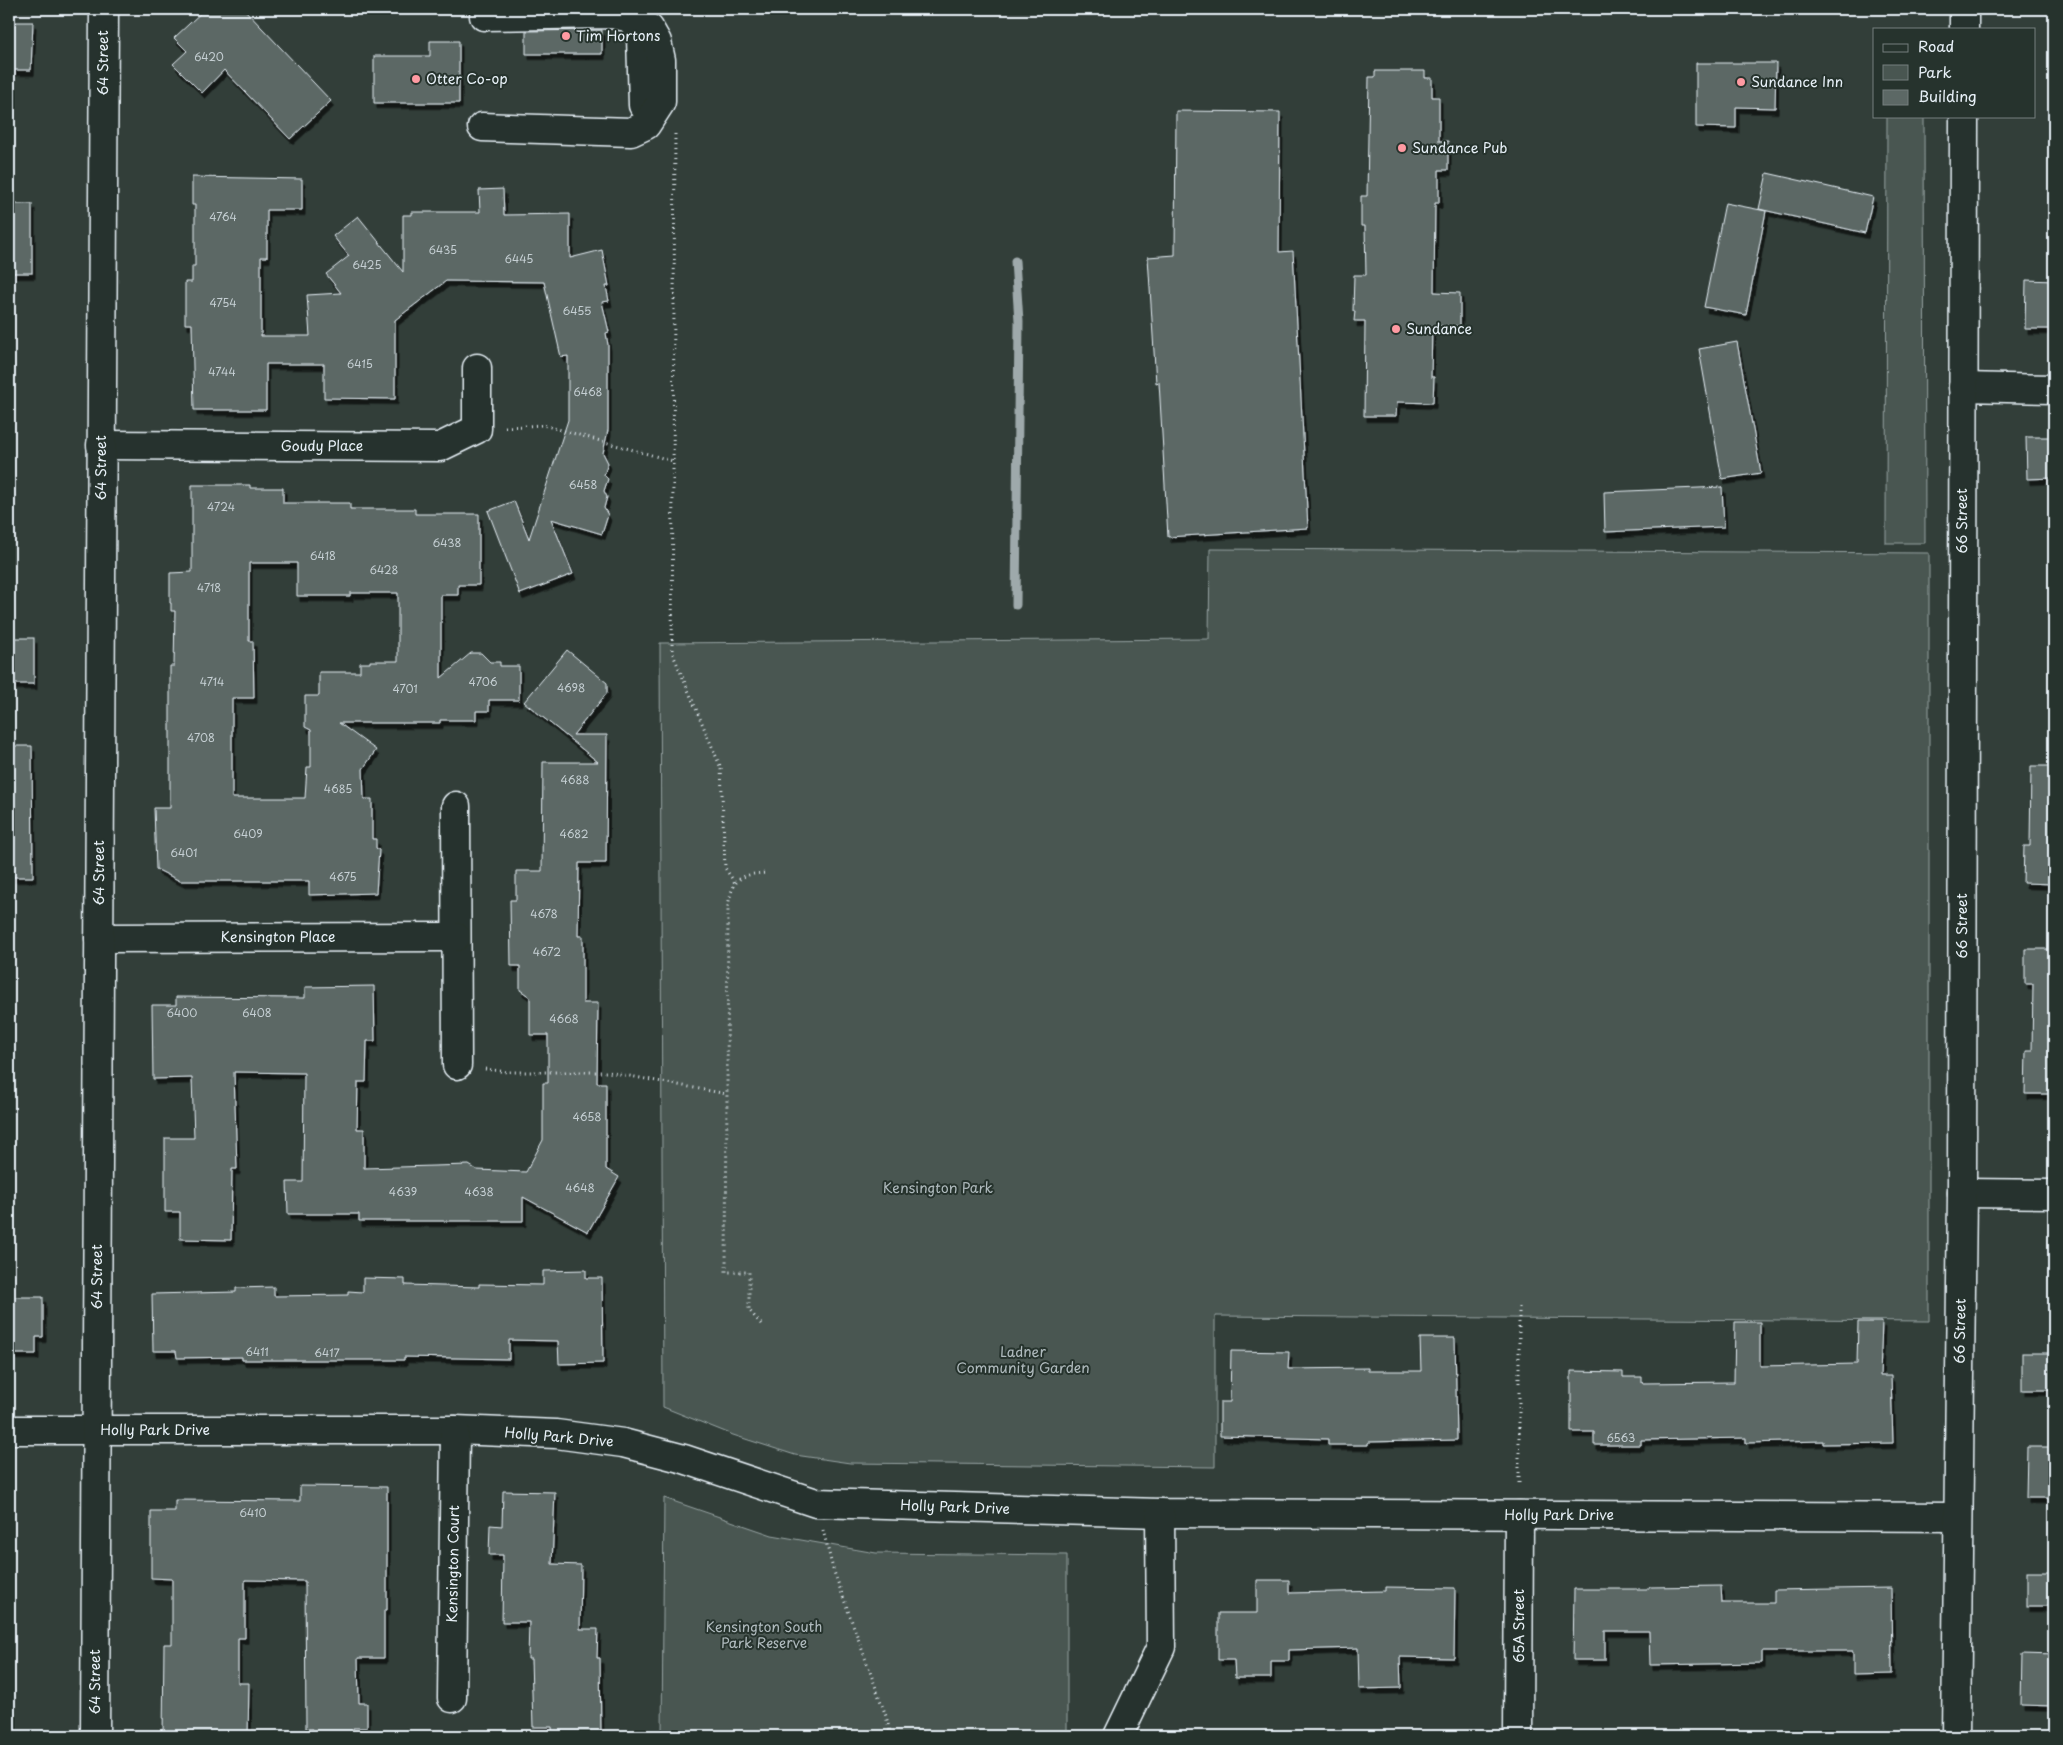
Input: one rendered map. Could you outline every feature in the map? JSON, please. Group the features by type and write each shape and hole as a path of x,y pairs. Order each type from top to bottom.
{"street":[{"name":"64 Street","path":"95,1736 104,9"},
{"path":"1964,9 1964,28"},
{"path":"482,127 631,132 646,125 660,102 661,60 657,42 649,28 631,18 612,14 484,16"},
{"name":"66 Street","path":"1956,1736 1962,1193 1964,118"},
{"path":"477,368 477,429"},
{"path":"1962,387 2054,389"},
{"name":"Goudy Place","path":"101,445 440,447 477,429"},
{"path":"456,806 457,1065"},
{"name":"Kensington Place","path":"99,938 456,937"},
{"path":"1962,1193 2054,1194"},
{"name":"Holly Park Drive","path":"9,1430 455,1430 556,1434 623,1443 684,1459 816,1503 1160,1513 1957,1517"},
{"name":"Kensington Court","path":"452,1698 455,1430"},
{"path":"1118,1736 1161,1647 1160,1513"},
{"name":"65A Street","path":"1518,1736 1520,1515"}],"path":[{"path":"676,127 672,652 721,768 725,868 734,884"},
{"path":"477,429 544,425 673,461"},
{"path":"761,1324 749,1310 749,1272 726,1272 728,906 734,884 748,874 767,873"},
{"path":"457,1065 507,1072 608,1072 727,1094"},
{"path":"1519,1307 1520,1515"},
{"path":"816,1503 833,1569 886,1716 891,1736"}],"green space":[{"path":"1887,118 1924,118 1925,543 1886,543"},
{"path":"1210,549 1929,553 1929,1321 1215,1316 1215,1467 850,1463 795,1455 733,1435 663,1407 660,643 1209,639"},
{"name":"Kensington South Park Reserve","path":"664,1498 772,1535 876,1553 1067,1555 1067,1736 662,1736"}],"building":[{"path":"205,9 244,9 331,101 290,139 224,70 202,93 173,64 187,51 174,38"},
{"path":"9,22 33,22 31,70 9,70"},
{"path":"602,30 602,54 526,54 526,31"},
{"name":"Otter Co-op","path":"430,41 459,41 459,103 374,103 374,56 430,56"},
{"path":"1696,63 1776,63 1775,108 1736,107 1736,128 1696,127"},
{"path":"1375,71 1425,71 1425,78 1432,78 1432,97 1439,97 1439,141 1448,141 1448,170 1439,170 1439,203 1435,203 1434,292 1460,293 1460,326 1432,326 1431,377 1434,377 1433,403 1397,402 1396,416 1364,416 1365,321 1354,321 1355,311 1353,311 1354,275 1366,275 1365,226 1361,226 1361,196 1367,196 1369,77 1375,77"},
{"path":"1176,111 1280,112 1279,252 1293,251 1308,528 1168,537 1159,382 1156,383 1148,257 1175,255"},
{"path":"1767,173 1873,197 1865,233 1759,209"},
{"path":"192,177 302,179 302,210 267,210 267,257 261,257 261,336 310,336 307,295 341,293 326,274 349,256 333,236 358,216 403,272 403,215 412,215 412,212 480,212 479,190 503,189 504,215 570,214 570,258 602,250 609,286 606,286 609,301 602,302 609,332 606,333 608,345 608,430 603,453 608,463 604,475 608,479 604,491 607,497 604,508 608,515 602,534 551,519 573,574 520,594 488,511 514,501 529,539 568,420 568,356 561,357 544,282 446,281 395,320 395,399 324,398 324,364 266,364 266,410 194,410 192,324 185,324 185,282 192,282 192,266 195,266 195,205 192,205"},
{"path":"1725,203 1766,211 1746,315 1704,307"},
{"path":"9,204 32,204 32,273 9,273"},
{"path":"2026,280 2054,281 2054,329 2025,329"},
{"path":"1737,342 1761,473 1722,479 1699,349"},
{"path":"2026,437 2054,437 2054,478 2027,479"},
{"path":"192,485 250,485 250,488 283,488 283,503 350,503 350,509 415,509 415,514 479,514 479,585 458,585 458,595 441,595 441,678 471,653 481,653 490,662 500,662 500,666 519,666 519,700 489,700 489,711 476,711 476,720 440,720 440,723 339,723 376,750 363,769 364,799 372,799 372,839 376,839 376,848 379,850 376,893 309,895 309,881 180,881 156,869 154,808 170,808 170,666 174,666 175,611 171,611 170,573 192,572","holes":["249,563 297,563 297,596 350,596 350,593 398,593 398,661 360,663 360,672 319,672 319,696 305,696 305,727 311,730 311,767 307,767 305,798 232,798 232,698 254,698 253,641 249,641"]},
{"path":"1722,487 1724,527 1605,532 1604,492"},
{"path":"9,638 34,638 34,684 9,684"},
{"path":"567,650 607,683 607,693 573,735 607,735 606,863 579,863 578,936 583,936 583,1003 598,1003 597,1083 606,1083 606,1169 619,1177 588,1232 523,1197 523,1221 359,1221 359,1214 288,1214 287,1182 303,1182 304,1073 234,1072 237,1169 232,1169 231,1240 180,1239 180,1212 165,1212 165,1138 194,1138 192,1078 153,1079 152,1005 176,1005 176,997 305,998 305,987 374,986 375,1041 367,1041 366,1082 358,1082 357,1129 364,1129 364,1168 469,1165 477,1170 526,1172 543,1140 543,1083 548,1083 548,1035 530,1035 530,997 520,990 520,966 511,966 510,900 516,900 516,871 542,871 543,762 598,762 524,702"},
{"path":"9,746 32,746 33,877 9,877"},
{"path":"2031,766 2054,766 2054,884 2023,883 2024,846 2030,846"},
{"path":"2025,949 2054,949 2054,1094 2025,1094 2026,1051 2032,1051 2033,984 2025,984"},
{"path":"586,1270 586,1278 602,1278 603,1363 559,1364 558,1341 509,1340 509,1359 404,1357 404,1360 242,1360 242,1357 177,1358 176,1351 153,1351 152,1294 236,1292 236,1288 274,1287 274,1296 348,1295 348,1291 363,1292 363,1278 405,1279 405,1285 479,1287 479,1284 543,1285 543,1271"},
{"path":"9,1297 43,1297 43,1337 36,1337 36,1354 9,1354"},
{"path":"1735,1322 1760,1322 1760,1366 1857,1364 1858,1322 1882,1322 1880,1376 1891,1376 1893,1443 1823,1444 1823,1441 1746,1443 1746,1438 1641,1440 1641,1445 1594,1445 1594,1432 1571,1432 1571,1371 1623,1372 1623,1377 1642,1377 1642,1383 1734,1382"},
{"path":"1420,1338 1455,1338 1457,1440 1368,1442 1368,1445 1328,1445 1328,1439 1220,1436 1220,1402 1230,1402 1231,1351 1289,1352 1288,1369 1368,1368 1368,1371 1421,1371"},
{"path":"2022,1353 2054,1353 2054,1390 2022,1390"},
{"path":"2027,1447 2054,1447 2054,1498 2026,1498"},
{"path":"300,1486 387,1487 387,1610 384,1610 384,1658 358,1658 359,1703 367,1703 367,1728 353,1728 353,1736 313,1736 313,1729 306,1729 305,1581 245,1580 245,1638 238,1638 238,1683 249,1683 248,1736 163,1736 164,1644 172,1644 172,1579 151,1578 151,1511 175,1511 175,1500 300,1501"},
{"path":"503,1491 555,1492 552,1564 581,1565 580,1629 598,1629 597,1658 600,1658 601,1736 553,1736 552,1727 533,1727 531,1659 528,1659 529,1622 502,1622 503,1555 489,1555 490,1525 502,1526"},
{"path":"2027,1572 2054,1572 2054,1606 2027,1606"},
{"path":"1257,1580 1289,1580 1289,1593 1385,1591 1385,1587 1455,1588 1454,1658 1400,1657 1401,1688 1359,1689 1358,1648 1289,1650 1289,1661 1271,1661 1271,1678 1235,1678 1234,1660 1218,1660 1218,1613 1257,1613"},
{"path":"1721,1586 1722,1603 1774,1603 1774,1590 1891,1588 1892,1674 1853,1675 1853,1651 1762,1651 1762,1663 1650,1665 1649,1631 1605,1631 1605,1660 1573,1660 1574,1589 1649,1589 1649,1587"},
{"path":"2022,1654 2054,1655 2054,1706 2021,1705"}],"waterway":[{"path":"1015,261 1019,321 1016,605"}],"place":[{"name":"Tim Hortons","path":"566,36"},
{"name":"Otter Co-op","path":"416,79"},
{"name":"Sundance Inn","path":"1741,82"},
{"name":"Sundance Pub","path":"1402,148"},
{"name":"Sundance","path":"1396,329"}],"park label":[{"name":"Kensington Park","path":"938,1188"},
{"name":"Ladner Community Garden","path":"1023,1360"}]}
